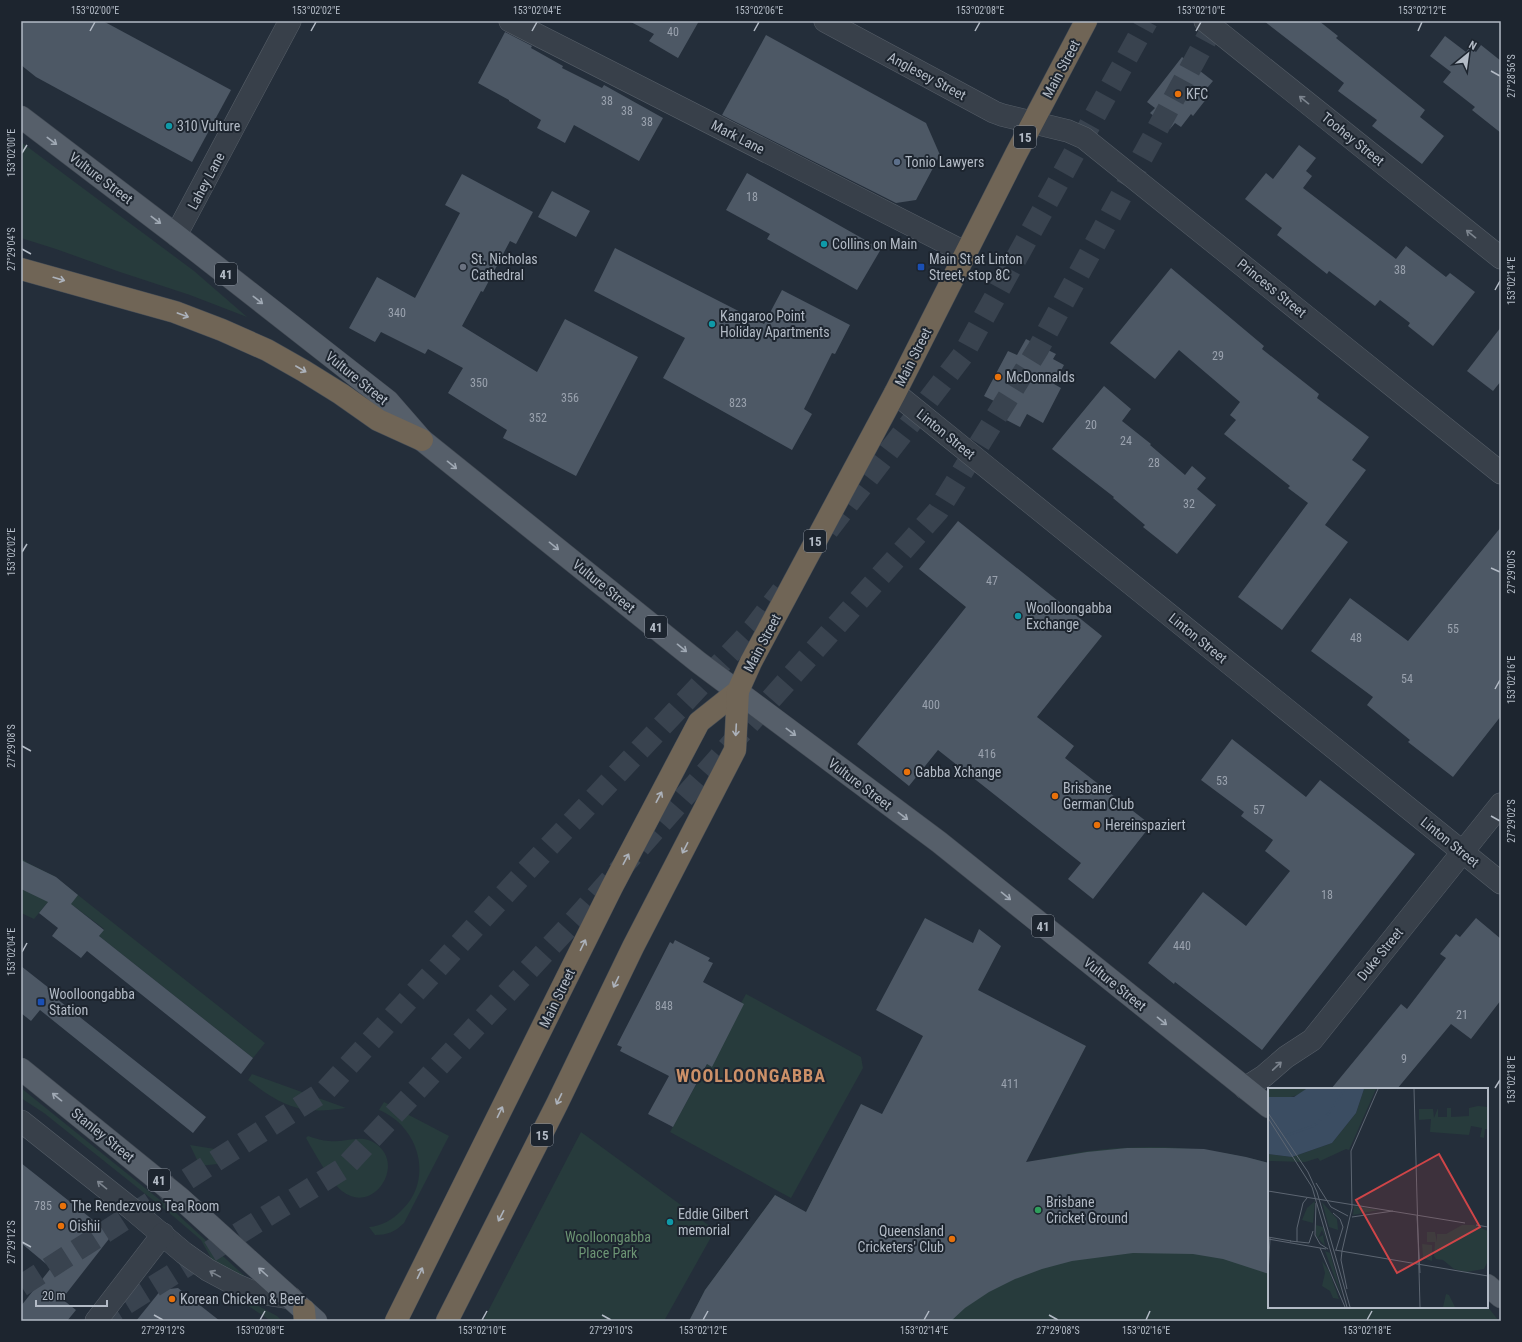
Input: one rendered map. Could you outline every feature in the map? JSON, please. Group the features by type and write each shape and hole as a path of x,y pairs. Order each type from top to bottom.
{"highway":[{"name":"Main Street","path":"447,1321 557,1104 632,947 735,750 738,691 751,662 894,393 1086,21"},
{"path":"21,269 175,312 222,330 273,353 341,394 378,420 422,440"},
{"name":"Main Street","path":"396,1321 612,887 699,722 738,691"}],"main road":[{"name":"Vulture Street","path":"21,118 176,235 388,402 422,440 698,662 939,842 1268,1106"},
{"name":"Stanley Street","path":"21,1069 180,1198 304,1313"},
{"path":"1488,1286 1501,1297"}],"street":[{"name":"Lahey Lane","path":"176,235 290,21"},
{"name":"Mark Lane","path":"510,21 966,253"},
{"name":"Anglesey Street","path":"825,21 990,110 1002,115 1033,123"},
{"name":"Toohey Street","path":"1205,21 1501,258"},
{"name":"Princess Street","path":"1033,123 1068,131 1084,138 1501,473"},
{"name":"Linton Street","path":"894,393 947,434 1501,883"},
{"name":"Duke Street","path":"1245,1088 1264,1076 1286,1057 1312,1040 1501,804"},
{"name":"Stanley Street","path":"21,1121 163,1234 184,1253 208,1270 236,1285 304,1313"},
{"path":"96,1321 163,1234"}],"green space":[{"path":"21,142 194,271 247,317 190,295 21,238"},
{"path":"21,858 54,876 265,1043 253,1058 99,936 104,929 75,907 52,897 34,919 21,913"},
{"path":"746,994 861,1057 863,1068 791,1198 670,1132"},
{"path":"252,1074 346,1108 317,1110 293,1107 272,1097 248,1080"},
{"path":"21,1088 176,1213 251,1282 214,1265 201,1240 44,1113 21,1098"},
{"path":"384,1102 449,1136 404,1223 391,1232 375,1235 369,1227 382,1224 390,1220 401,1211 411,1198 418,1184 420,1170 418,1155 413,1141 404,1128 393,1118 379,1110"},
{"name":"Brisbane Cricket Ground","path":"861,1104 997,1173 1043,1160 1104,1149 1160,1147 1187,1148 1215,1152 1242,1156 1268,1163 1268,1308 1488,1307 1499,1321 689,1321 705,1290 775,1195 797,1207 791,1214 802,1220"},
{"name":"Woolloongabba Place Park","path":"581,1132 711,1227 710,1239 664,1321 483,1321"},
{"path":"308,1136 326,1141 366,1139 371,1141 382,1150 387,1160 387,1172 383,1183 376,1192 366,1197 354,1197 342,1191 322,1166 306,1138"},
{"path":"190,1145 215,1149 226,1163 200,1166"},
{"path":"223,1287 277,1316 282,1321 271,1321 230,1294"}],"building":[{"name":"310 Vulture","path":"21,21 103,21 231,90 192,162 36,77 21,65"},
{"path":"629,21 699,21 678,58 649,41 654,34"},
{"path":"1264,21 1319,21 1338,36 1336,38 1425,110 1420,117 1444,136 1422,164 1372,126 1377,120 1338,91 1344,83"},
{"path":"505,32 532,46 531,48 563,66 562,68 602,88 604,85 663,118 639,161 574,125 565,143 537,128 541,120 478,83"},
{"path":"766,35 926,123 940,155 916,200 896,203 722,115"},
{"path":"1445,36 1466,52 1470,47 1476,52 1481,45 1501,61 1501,133 1472,110 1475,107 1443,82 1451,72 1430,56"},
{"path":"1182,57 1213,81 1202,94 1207,98 1193,116 1191,114 1181,127 1175,123 1170,129 1150,113 1155,108 1147,102"},
{"path":"1299,145 1316,158 1306,171 1312,176 1303,188 1396,259 1406,246 1446,277 1450,273 1475,292 1433,346 1408,326 1410,323 1380,300 1375,306 1329,271 1327,274 1277,235 1282,228 1245,199 1266,173 1273,179"},
{"name":"Collins on Main","path":"747,173 881,249 857,290 767,239 770,234 726,210"},
{"path":"462,174 533,212 516,244 510,241 483,292 481,291 462,326 537,372 565,319 638,357 576,476 503,438 507,430 448,393 463,368 428,349 425,354 381,332 375,342 349,328 377,277 415,298 460,213 445,205"},
{"path":"552,191 590,211 576,237 538,217"},
{"path":"615,248 764,324 782,290 850,325 835,354 832,353 804,409 812,414 792,450 663,378 685,338 594,291"},
{"path":"1171,268 1264,346 1262,349 1319,394 1317,398 1369,437 1352,460 1366,470 1325,525 1348,542 1282,630 1238,597 1308,503 1288,488 1290,486 1224,434 1236,420 1230,415 1240,402 1179,350 1155,379 1110,343"},
{"path":"1501,327 1501,381 1493,391 1467,371"},
{"path":"1026,339 1056,354 1053,359 1064,365 1054,384 1061,388 1043,423 1027,414 1020,427 991,412 996,402 984,396 1008,351 1017,355"},
{"path":"1104,386 1131,409 1122,421 1151,444 1150,445 1185,475 1192,466 1206,478 1197,489 1216,505 1177,554 1143,527 1145,525 1113,498 1114,497 1052,449"},
{"path":"958,521 1102,636 1037,717 1074,746 1065,758 1151,825 1093,899 1068,879 1081,863 938,750 909,786 857,744 966,607 919,569"},
{"path":"1501,527 1501,716 1453,777 1408,742 1410,740 1367,705 1373,697 1311,651 1350,598 1408,641"},
{"path":"1232,739 1306,797 1320,780 1415,854 1262,1050 1175,982 1174,984 1148,963 1203,892 1246,926 1290,871 1265,851 1273,840 1241,816 1244,812 1201,780"},
{"path":"21,860 56,877 78,895 71,904 104,930 99,936 253,1058 241,1074 87,951 81,958 52,936 58,928 39,913 48,902 21,889"},
{"name":"Brisbane Cricket Ground","path":"925,918 973,943 979,929 1001,946 978,990 1086,1046 1026,1162 1087,1152 1127,1148 1166,1148 1204,1149 1268,1163 1268,1274 1223,1259 1193,1254 1133,1253 1072,1261 1042,1269 1015,1279 989,1292 965,1308 951,1321 689,1321 705,1290 775,1195 806,1212 861,1104 882,1114 923,1036 876,1010"},
{"path":"1476,918 1501,939 1501,1000 1471,1039 1451,1024 1398,1088 1332,1088 1401,1004 1407,1009 1446,958 1440,954 1456,934 1460,937"},
{"path":"675,940 710,958 708,961 713,963 703,982 744,1004 712,1067 707,1064 673,1127 648,1114 669,1076 620,1051 622,1047 617,1045 670,942 673,944"},
{"path":"21,966 54,992 52,995 206,1117 193,1133 40,1010 31,1021 21,1013"},
{"path":"21,1163 112,1235 62,1299 76,1310 67,1321 21,1321 21,1306 51,1268 21,1243"},
{"path":"178,1288 220,1321 136,1321 161,1290"}],"tunnel":[{"path":"828,530 963,355 1147,21"},
{"path":"98,1321 344,1168 574,921 938,511 1038,349 1216,21"},
{"path":"21,1286 326,1090 526,871 753,629 782,591"}],"place":[{"name":"KFC","path":"1178,94"},
{"name":"310 Vulture","path":"169,126"},
{"name":"Tonio Lawyers","path":"897,162"},
{"name":"Collins on Main","path":"824,244"},
{"name":"St. Nicholas Cathedral","path":"463,267"},
{"name":"Main St at Linton Street, stop 8C","path":"921,267"},
{"name":"Kangaroo Point Holiday Apartments","path":"712,324"},
{"name":"McDonnalds","path":"998,377"},
{"name":"Woolloongabba Exchange","path":"1018,616"},
{"name":"Gabba Xchange","path":"907,772"},
{"name":"Brisbane German Club","path":"1055,796"},
{"name":"Hereinspaziert","path":"1097,825"},
{"name":"Woolloongabba Station","path":"41,1002"},
{"name":"The Rendezvous Tea Room","path":"63,1206"},
{"name":"Brisbane Cricket Ground","path":"1038,1210"},
{"name":"Eddie Gilbert memorial","path":"670,1222"},
{"name":"Oishii","path":"61,1226"},
{"name":"Queensland Cricketers' Club","path":"952,1239"},
{"name":"Korean Chicken & Beer","path":"172,1299"}],"district":[{"name":"WOOLLOONGABBA","path":"751,1076"}]}
